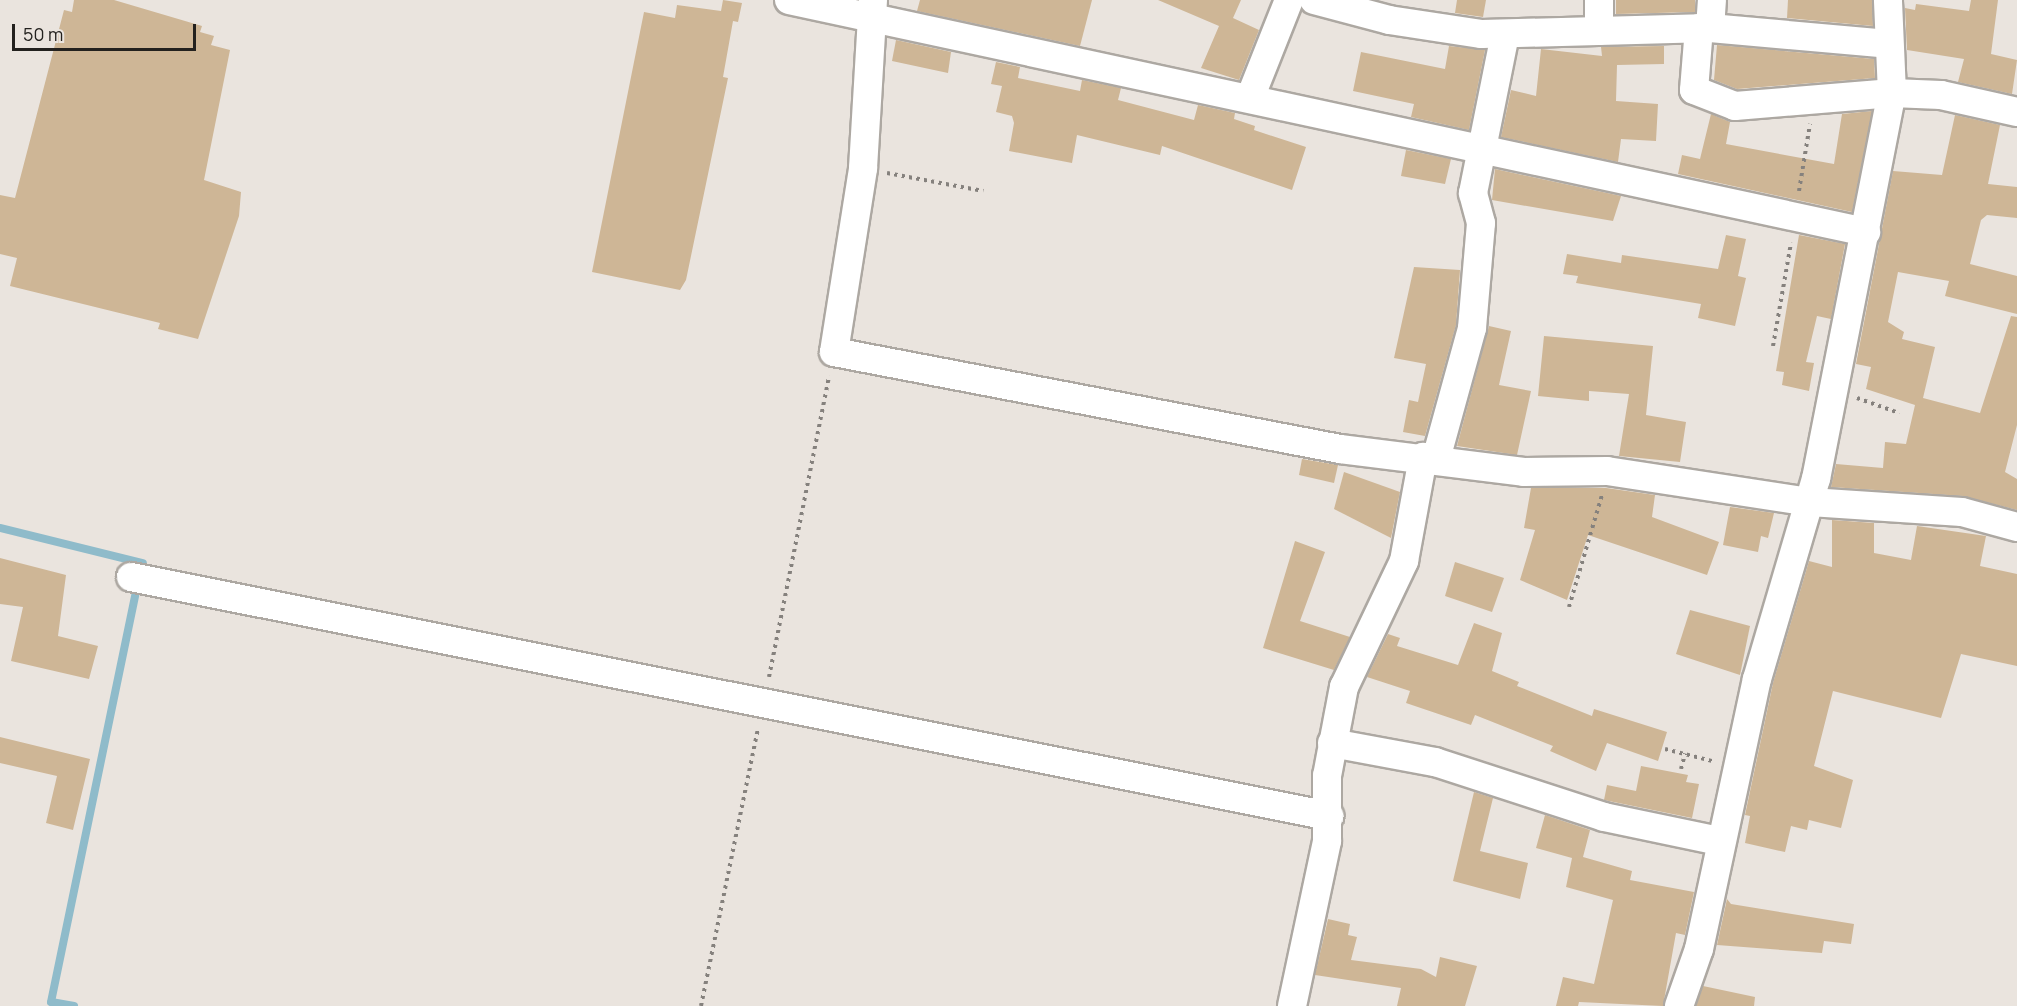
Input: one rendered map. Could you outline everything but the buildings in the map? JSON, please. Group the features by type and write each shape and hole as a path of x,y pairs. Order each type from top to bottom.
{"street":[{"path":"789,0 872,8 1250,98 1866,232"},
{"path":"1250,98 1289,0"},
{"path":"1314,0 1389,20 1505,35 1599,31 1707,18 1888,44"},
{"path":"1599,0 1599,31"},
{"path":"1679,1006 1699,949 1719,841 1737,766 1810,502 1834,390 1892,93 1888,44 1888,0"},
{"path":"872,8 872,69 863,169 834,352 1340,449 1429,458 1524,472 1607,471 1810,502 1962,512 2017,527"},
{"path":"1707,18 1694,90 1735,106 1892,93 1941,95 2017,112"},
{"path":"1292,1006 1329,816 1332,743 1344,687 1404,561 1429,458 1472,328 1480,276 1481,223 1473,194 1480,149 1505,35"},
{"path":"131,577 1329,816"},
{"path":"1332,743 1435,762 1604,817 1719,841"}],"path":[{"path":"1773,346 1814,100"},
{"path":"863,169 983,191"},
{"path":"1834,390 1899,413"},
{"path":"1569,607 1607,471"},
{"path":"1665,750 1737,766"},
{"path":"1681,769 1685,754"}],"waterway":[{"path":"0,528 143,563"},
{"path":"74,1006 51,1002 135,596"}]}
